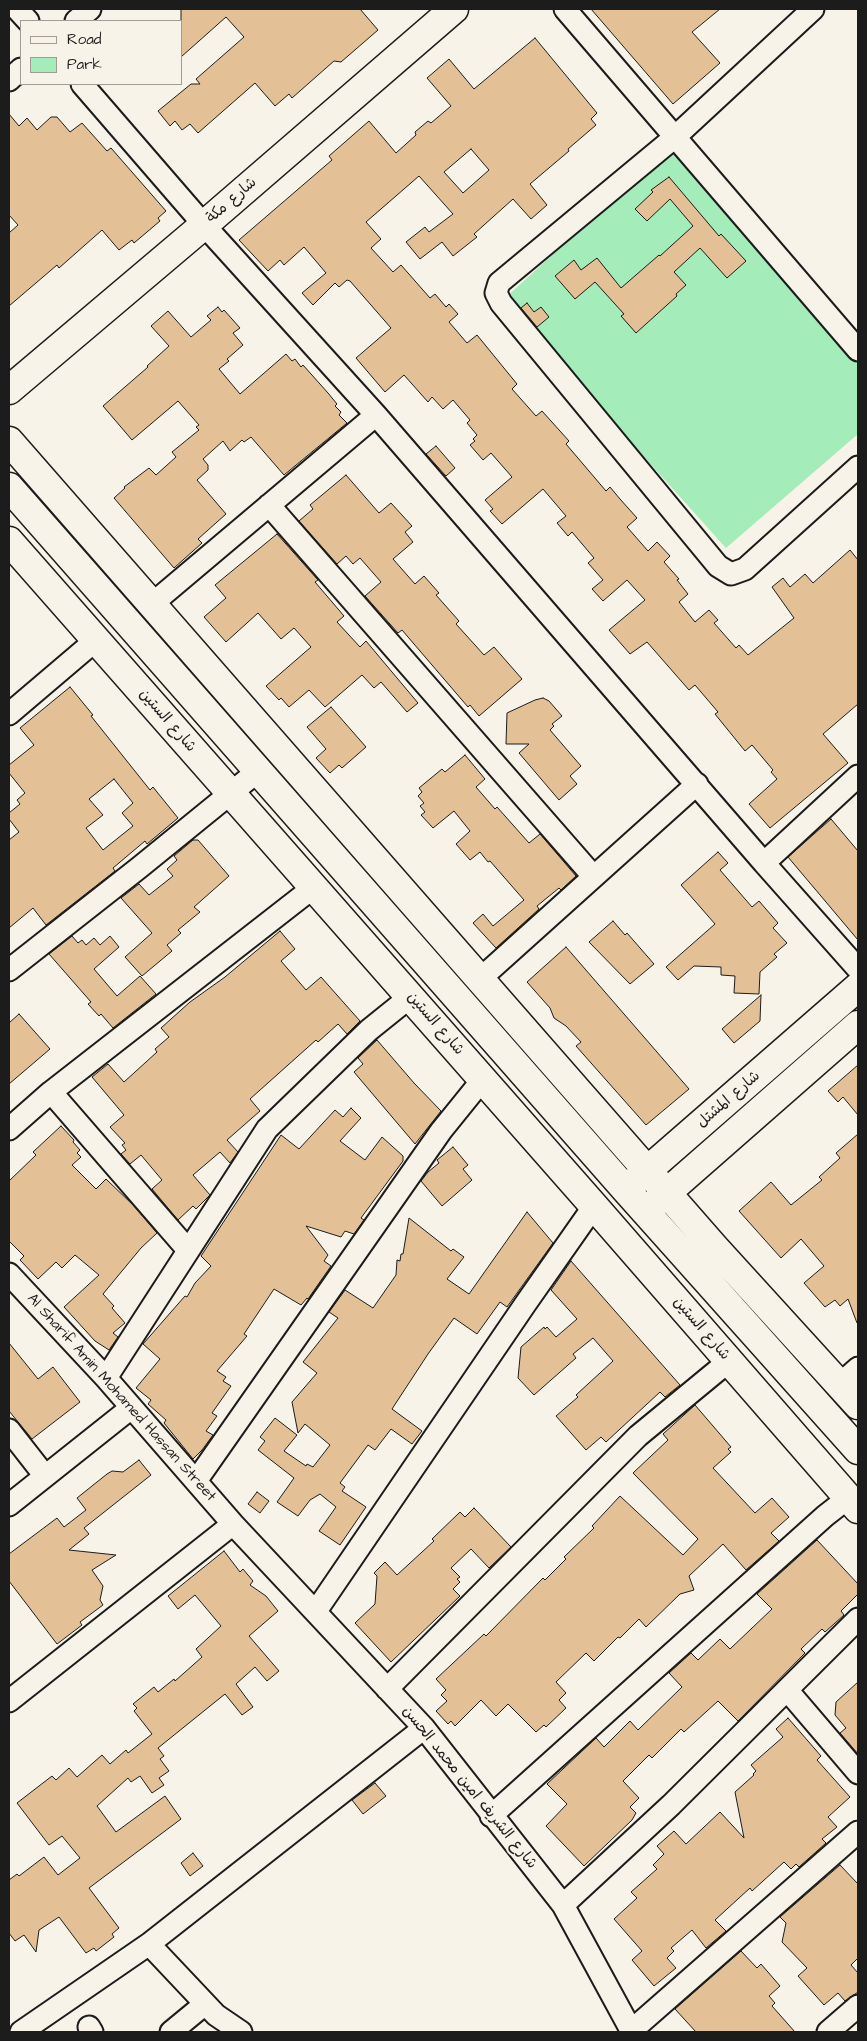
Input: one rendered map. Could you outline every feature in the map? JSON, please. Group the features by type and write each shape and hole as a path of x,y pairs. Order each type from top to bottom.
{"main road":[{"name":"شارع مكة","path":"9,390 454,9"},
{"path":"9,441 715,1248 849,1376 858,1406"},
{"path":"9,487 626,1190 858,1450"},
{"name":"شارع الستين","path":"9,541 483,1078 853,1503"},
{"path":"270,837 296,814"},
{"name":"شارع المشتل","path":"594,1206 626,1190 858,987"},
{"name":"شارع المشتل","path":"619,1235 858,1025"}],"street":[{"path":"17,9 27,20"},
{"path":"77,20 90,9"},
{"path":"565,9 858,350"},
{"path":"813,9 675,137 499,283 496,293 501,303 718,566 731,574 745,569 858,466"},
{"path":"9,80 20,71"},
{"path":"83,85 204,225 376,415 858,969"},
{"path":"152,604 376,415"},
{"path":"269,505 593,876"},
{"path":"9,714 96,640"},
{"path":"9,970 258,771"},
{"path":"764,863 858,776"},
{"path":"480,979 697,784"},
{"path":"9,1129 51,1092 314,887"},
{"path":"106,1378 266,1129 368,1030 410,997"},
{"path":"196,1481 441,1131 483,1078"},
{"path":"51,1092 188,1250"},
{"path":"316,1611 594,1206"},
{"name":"Al Sharif Amin Mohamed Hassan Street","path":"9,1274 106,1378 233,1524"},
{"path":"387,1689 638,1436 728,1361"},
{"path":"9,1505 131,1408"},
{"path":"9,1430 45,1476"},
{"path":"491,1816 825,1516 853,1503"},
{"path":"9,1701 233,1524"},
{"name":"شارع الشريف امين محمد الحسن","path":"233,1524 424,1728 491,1816 564,1905 631,2032"},
{"path":"564,1905 671,1805 788,1691 858,1619"},
{"path":"788,1691 858,1773"},
{"path":"21,2032 149,1944 424,1728"},
{"path":"631,2032 858,1832"},
{"path":"149,1944 212,2017 241,2032"},
{"path":"828,2032 858,2006"},
{"path":"171,2032 212,2017"}],"green space":[{"path":"671,146 858,364 858,434 726,548 503,300"}],"building":[{"path":"181,9 360,9 378,30 341,62 334,61 292,98 289,94 275,106 255,83 198,133 190,124 182,130 175,121 170,126 158,111 191,84 200,84 196,79 244,37 226,17 182,56"},
{"path":"591,9 720,9 692,32 720,63 673,104"},
{"path":"535,38 597,113 591,119 596,125 530,184 547,205 531,219 513,199 474,234 477,237 453,256 442,242 420,259 406,242 425,227 429,232 453,214 419,176 366,222 381,239 371,248 393,272 401,265 430,298 435,294 446,307 449,304 458,314 449,322 467,343 477,335 517,384 512,389 536,416 542,411 569,441 566,444 606,491 610,487 637,518 627,527 648,551 657,542 670,556 664,562 679,579 677,580 688,594 679,602 695,622 709,610 718,620 714,623 736,648 739,645 748,655 794,618 772,587 783,578 790,587 805,574 813,583 850,550 858,560 858,704 823,734 848,763 770,828 749,804 777,779 771,772 773,770 752,745 745,751 715,714 718,712 695,685 689,690 647,642 630,654 609,630 645,600 627,580 603,601 592,589 603,580 588,563 594,558 572,532 568,536 557,523 566,516 543,489 502,524 490,511 493,509 485,500 512,477 491,453 483,460 470,445 475,441 473,439 477,435 467,423 470,420 453,400 443,409 432,397 428,402 404,375 385,392 356,358 391,328 350,281 347,280 339,287 335,283 313,305 302,293 326,273 304,247 284,265 280,260 268,271 239,240 332,160 329,156 369,121 396,153 416,135 415,132 428,121 431,123 451,106 427,78 449,59 474,89","holes":["471,149 489,170 463,193 444,172"]},
{"path":"9,114 19,126 27,118 37,130 51,117 57,117 70,132 82,123 107,151 111,148 166,211 158,218 160,221 134,243 132,240 119,250 102,230 59,268 57,265 9,306 9,233 18,225 9,215"},
{"path":"669,177 719,236 721,234 746,261 727,278 700,248 674,272 686,285 676,294 677,296 636,333 621,316 624,314 595,282 575,299 555,276 574,260 581,270 597,258 621,288 660,256 693,226 670,199 647,221 635,209 653,192 651,190"},
{"path":"527,303 534,312 541,307 549,317 537,327 521,308"},
{"path":"218,307 222,312 224,310 240,328 233,333 243,345 219,369 240,394 286,354 292,361 295,359 301,367 303,365 328,393 337,404 335,406 341,412 339,415 347,423 284,475 251,437 244,442 242,440 230,451 223,441 203,459 208,465 208,470 197,480 226,514 198,539 202,543 174,568 114,498 124,487 149,468 156,475 176,457 172,452 199,430 196,427 199,425 178,401 132,440 103,406 169,346 151,326 168,311 191,337 211,320 207,316"},
{"path":"436,446 455,468 446,476 426,454"},
{"path":"346,475 379,513 391,503 412,526 405,532 413,542 393,559 415,584 424,576 439,593 436,595 459,621 456,624 484,655 494,647 522,679 479,716 470,705 468,707 402,630 398,633 365,596 381,582 360,558 353,564 346,556 337,564 299,521 313,509 310,505"},
{"path":"277,534 318,580 315,582 344,616 337,622 360,647 366,641 418,703 407,712 381,682 374,688 362,675 325,707 309,690 289,707 281,698 279,700 266,686 311,647 294,628 281,639 258,613 226,642 204,617 226,598 215,585"},
{"path":"70,687 150,790 153,787 178,818 147,844 145,841 113,868 115,871 46,925 33,908 9,928 9,840 19,832 9,819 9,813 20,804 17,800 25,793 9,773 9,765 34,745 20,728","holes":["114,779 133,803 122,813 133,826 103,850 86,828 103,815 89,799"]},
{"path":"543,698 549,701 562,716 552,724 554,726 550,730 581,766 570,776 577,784 559,800 519,753 529,744 506,744 507,713"},
{"path":"331,707 366,747 342,768 339,765 330,773 316,758 326,749 307,727"},
{"path":"465,755 485,779 476,787 495,809 497,807 529,843 540,834 576,876 561,890 559,888 537,906 539,909 496,948 473,923 483,914 493,926 524,900 480,852 470,860 456,844 470,831 454,811 433,828 421,815 425,812 420,806 424,803 418,796 422,792 419,788 442,769 445,772"},
{"path":"831,819 858,851 858,940 788,857"},
{"path":"193,840 198,840 229,876 194,907 200,912 178,930 181,933 167,945 172,951 142,976 125,957 152,933 121,898 139,884 149,895 173,876 167,869 177,860 174,856"},
{"path":"718,852 728,863 720,870 752,907 759,901 778,923 773,928 787,943 774,954 777,957 760,972 759,994 734,993 735,976 721,975 721,967 694,966 678,980 666,967 715,924 681,885"},
{"path":"613,921 625,935 627,933 654,964 630,984 589,942"},
{"path":"280,931 295,949 281,961 306,990 321,977 360,1021 347,1034 338,1024 318,1042 316,1040 250,1099 260,1111 227,1140 238,1152 230,1163 220,1152 193,1175 210,1195 196,1209 193,1206 178,1220 152,1189 162,1180 141,1155 130,1164 121,1154 126,1150 122,1145 125,1143 110,1127 124,1115 92,1077 108,1064 124,1082 157,1052 155,1049 169,1037 161,1028 190,1002 225,977"},
{"path":"72,936 78,943 82,940 86,945 94,938 100,945 110,936 119,947 94,969 117,996 140,976 156,994 113,1028 101,1014 99,1016 88,1004 91,1002 49,954"},
{"path":"566,947 689,1089 646,1125 576,1046 581,1042 566,1026 554,1018 550,1008 527,982"},
{"path":"761,995 760,1021 734,1043 722,1029"},
{"path":"19,1014 50,1049 9,1084 9,1023"},
{"path":"377,1040 441,1111 415,1144 354,1072 363,1064 358,1058"},
{"path":"858,1065 858,1115 843,1097 838,1102 828,1091"},
{"path":"351,1108 361,1118 340,1141 365,1160 382,1137 403,1156 403,1161 361,1218 364,1220 354,1234 345,1231 341,1237 306,1226 328,1255 324,1261 331,1266 308,1299 301,1305 274,1289 244,1334 247,1336 217,1371 226,1377 223,1381 231,1386 212,1413 217,1416 206,1431 213,1435 193,1459 164,1423 166,1420 148,1404 151,1400 136,1388 160,1359 143,1344 185,1296 187,1297 195,1283 211,1266 201,1256 281,1135 299,1149 335,1110 343,1117"},
{"path":"61,1126 74,1140 73,1142 80,1150 77,1153 81,1157 72,1165 96,1189 106,1179 133,1205 157,1233 141,1248 103,1294 114,1306 112,1308 125,1323 113,1333 118,1337 109,1350 95,1341 64,1307 99,1275 75,1255 62,1268 56,1262 38,1279 20,1260 24,1256 9,1241 9,1181 36,1155 33,1152"},
{"path":"858,1134 857,1323 848,1299 840,1306 835,1300 825,1307 804,1283 824,1266 801,1239 781,1258 739,1211 771,1182 791,1205 822,1180 819,1177 840,1158 836,1153"},
{"path":"453,1147 468,1165 463,1169 472,1180 442,1206 421,1181 439,1163 437,1160"},
{"path":"527,1212 553,1243 507,1307 500,1302 477,1334 454,1318 428,1354 392,1409 422,1431 412,1444 391,1429 375,1450 368,1445 340,1483 345,1487 342,1491 366,1507 340,1545 319,1531 336,1507 320,1494 310,1500 298,1516 277,1502 294,1478 258,1450 265,1441 260,1437 275,1418 297,1435 284,1451 306,1466 307,1464 313,1467 330,1445 305,1424 298,1433 292,1402 317,1373 303,1362 338,1318 329,1312 345,1290 373,1308 396,1275 397,1260 400,1261 401,1254 403,1254 409,1218 451,1251 453,1249 464,1257 447,1279 469,1294"},
{"path":"571,1261 680,1385 665,1397 660,1392 606,1442 601,1437 586,1450 556,1416 578,1397 576,1395 613,1361 593,1338 573,1354 576,1358 534,1395 518,1378 521,1347 544,1327 545,1329 547,1327 556,1337 577,1319 551,1290"},
{"path":"9,1343 38,1379 53,1367 80,1402 32,1439 9,1411"},
{"path":"695,1405 731,1447 728,1449 731,1452 713,1468 755,1513 772,1498 789,1517 771,1533 779,1541 746,1570 723,1544 689,1576 694,1590 680,1594 646,1627 639,1619 594,1661 586,1653 556,1682 566,1693 559,1700 566,1708 546,1727 544,1725 536,1732 508,1704 496,1716 481,1700 455,1726 451,1721 448,1724 436,1711 447,1701 441,1695 446,1690 436,1679 484,1634 486,1636 543,1578 545,1580 566,1559 564,1557 594,1528 592,1526 620,1496 683,1555 698,1539 633,1473 668,1440 663,1434"},
{"path":"139,1460 151,1475 84,1528 89,1534 69,1550 116,1555 92,1570 103,1586 100,1600 103,1605 80,1622 82,1625 57,1644 9,1581 9,1554 57,1518 64,1527 86,1510 77,1498 107,1474 112,1471 123,1472"},
{"path":"257,1492 269,1501 260,1513 248,1504"},
{"path":"474,1508 511,1547 489,1568 471,1549 451,1568 460,1577 457,1579 460,1582 453,1589 460,1596 391,1662 355,1623 375,1604 377,1576 374,1573 385,1562 397,1575 434,1541 432,1539 460,1512 465,1517"},
{"path":"817,1540 858,1584 858,1594 841,1611 844,1615 825,1632 822,1629 801,1649 805,1653 738,1721 718,1701 684,1732 681,1729 652,1758 649,1755 623,1781 639,1798 630,1807 636,1813 632,1820 584,1866 546,1826 567,1804 547,1784 596,1738 604,1747 630,1721 638,1730 682,1687 669,1673 691,1653 698,1660 720,1639 730,1649 772,1609 757,1594"},
{"path":"224,1551 240,1572 243,1569 253,1581 250,1585 266,1596 278,1611 249,1636 279,1671 267,1681 255,1667 236,1684 253,1707 242,1715 225,1694 158,1748 164,1756 160,1759 169,1771 159,1778 164,1785 152,1793 140,1776 131,1782 128,1778 97,1806 116,1832 165,1796 181,1819 89,1888 119,1928 112,1934 114,1937 96,1951 94,1948 86,1953 59,1917 39,1930 36,1952 24,1935 15,1941 9,1933 9,1880 17,1874 19,1876 44,1857 58,1875 80,1858 62,1836 49,1845 17,1803 52,1776 56,1780 69,1768 77,1777 102,1755 110,1764 126,1750 128,1753 152,1734 134,1711 137,1708 133,1704 154,1687 158,1692 174,1679 175,1681 202,1657 196,1649 221,1626 195,1595 178,1609 168,1596"},
{"path":"858,1682 858,1754 840,1733 846,1728 835,1715 836,1702"},
{"path":"788,1718 821,1756 817,1760 850,1797 828,1817 837,1827 822,1839 826,1843 799,1867 796,1864 791,1869 784,1862 752,1891 750,1888 715,1920 726,1931 706,1948 692,1930 671,1948 674,1951 667,1958 676,1968 654,1986 632,1960 642,1951 614,1919 637,1898 631,1892 657,1869 653,1865 664,1854 657,1846 674,1831 686,1844 720,1812 744,1838 735,1792 754,1775 756,1771 751,1765 783,1737 776,1729"},
{"path":"375,1783 386,1796 363,1814 352,1800"},
{"path":"193,1853 203,1866 190,1876 181,1863"},
{"path":"840,1865 858,1884 858,1958 851,1965 858,1973 858,1992 845,2001 838,1993 824,2005 798,1976 807,1968 782,1942 786,1923 780,1917"},
{"path":"741,1951 757,1968 761,1964 780,1986 769,1996 775,2003 772,2006 795,2032 696,2032 675,2009"}]}
